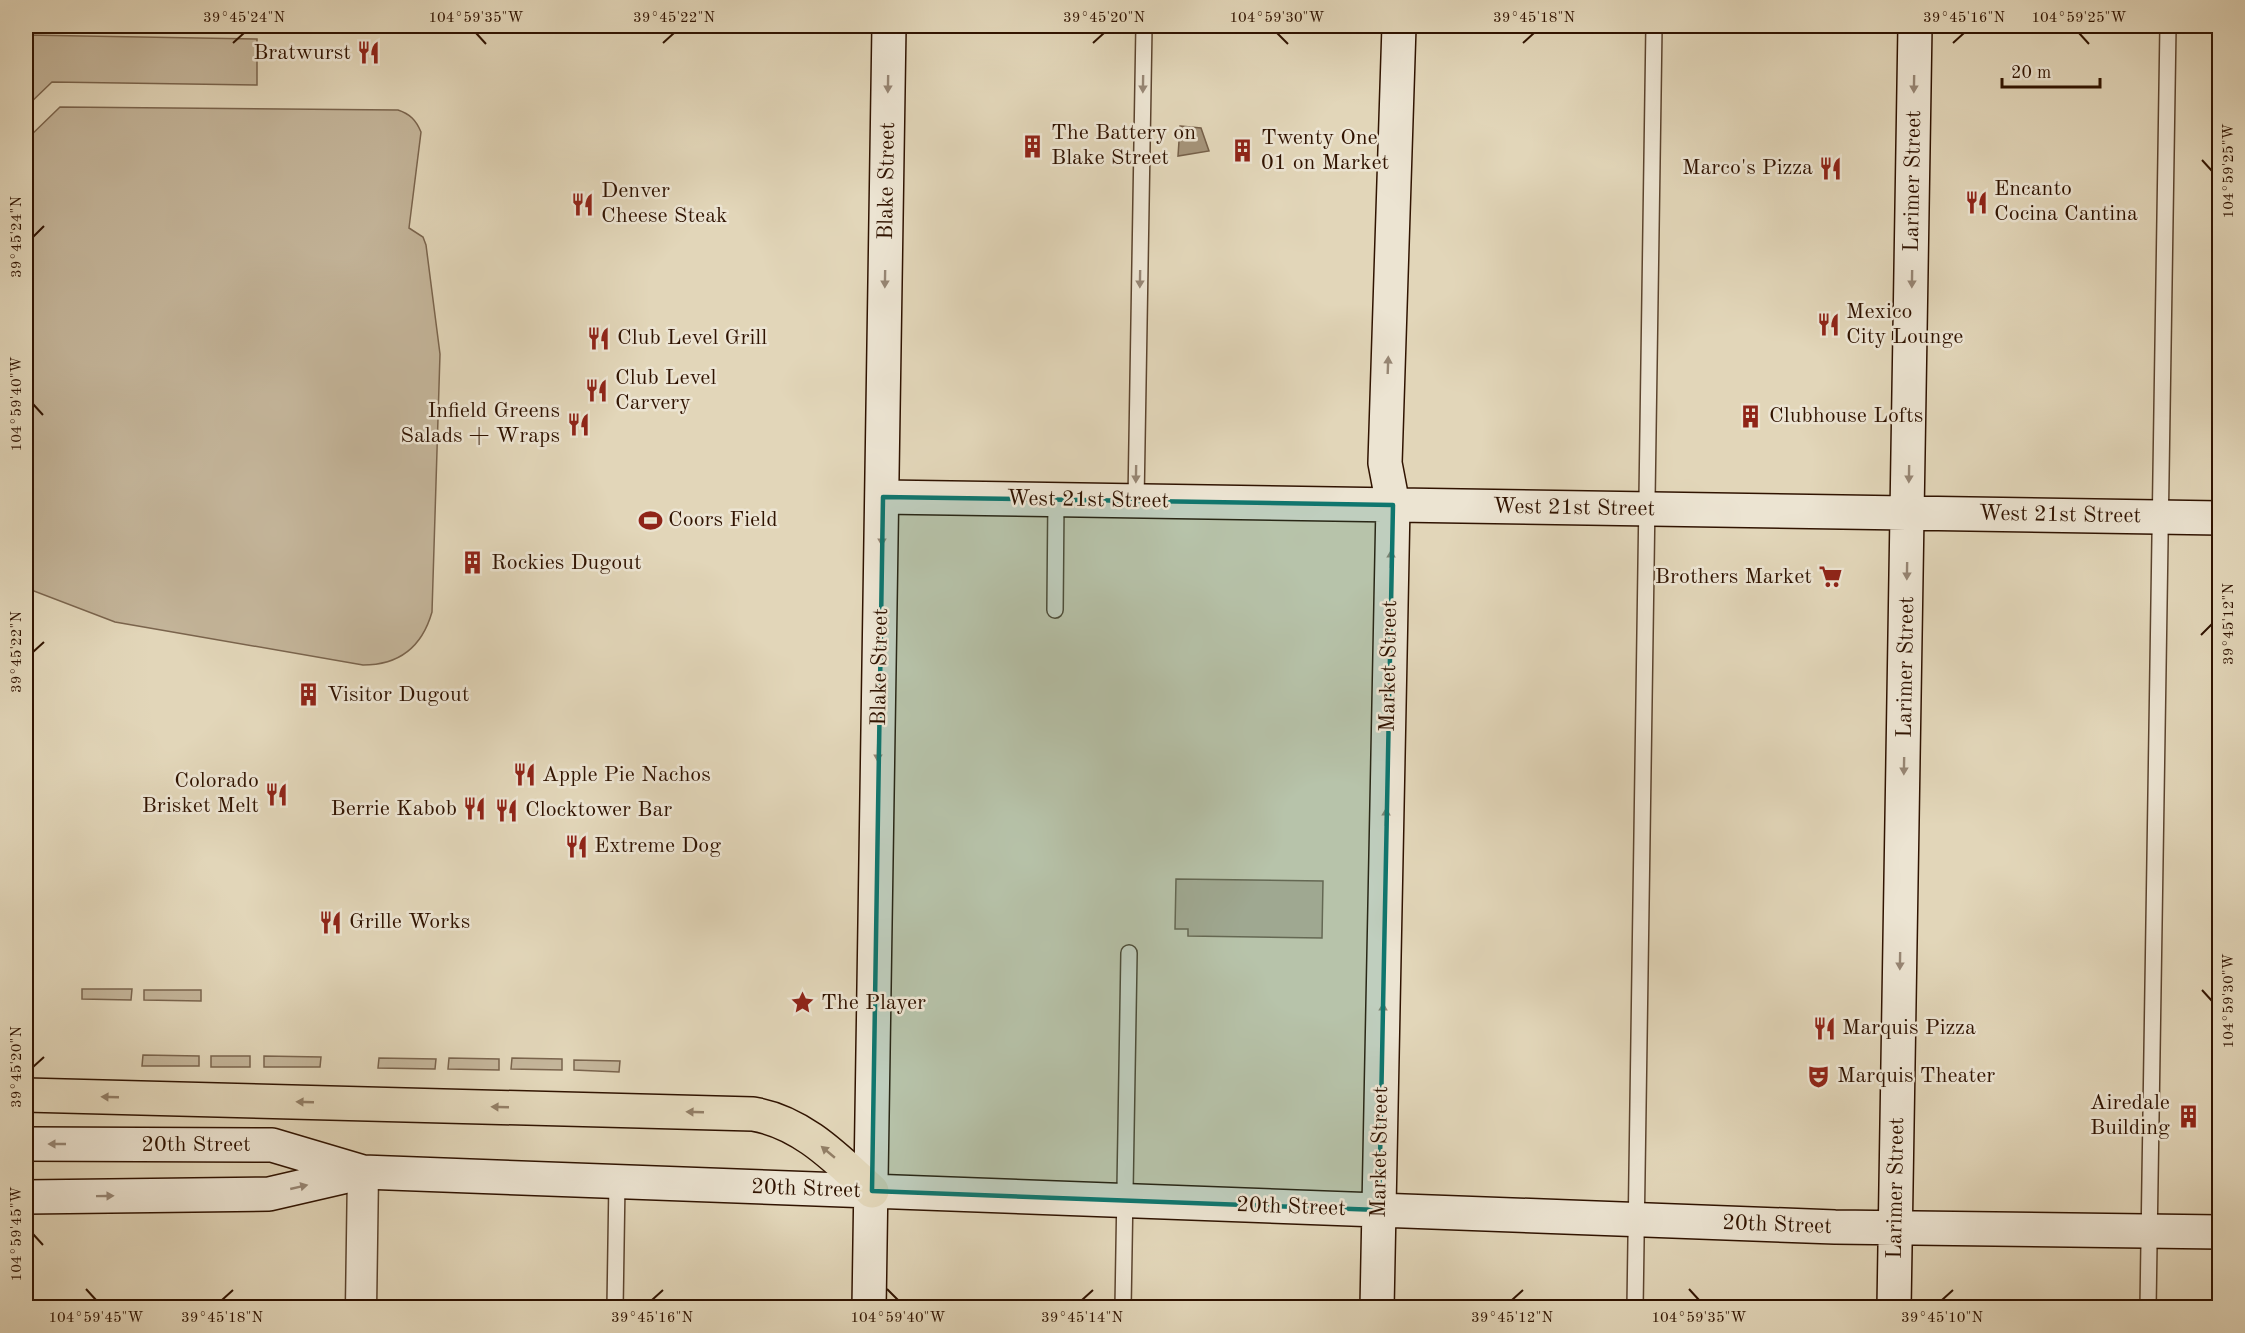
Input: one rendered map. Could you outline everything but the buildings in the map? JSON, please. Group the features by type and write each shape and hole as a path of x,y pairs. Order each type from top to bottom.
{"highway":[{"path":"26,1095 753,1114 779,1120 814,1141 872,1191"}],"main road":[{"name":"Blake Street","path":"869,1308 889,26"},
{"name":"Market Street","path":"1377,1308 1393,505 1385,463 1399,26"},
{"name":"Larimer Street","path":"1894,1308 1915,26"},
{"name":"West 21st Street","path":"883,497 2220,518"},
{"name":"20th Street","path":"26,1144 272,1145 363,1172 1894,1229 2220,1232"},
{"name":"20th Street","path":"26,1197 269,1194 363,1172"}],"street":[{"path":"361,1308 363,1172"}],"lane":[{"path":"1136,501 1144,26"},
{"path":"1635,1308 1654,26"},
{"path":"2148,1308 2168,26"},
{"path":"1055,610 1056,500"},
{"path":"1123,1308 1129,953"},
{"path":"615,1308 617,1182"}],"highlighted area":[{"path":"883,497 1393,505 1379,1210 872,1191"}],"shaded area":[{"path":"26,35 257,39 257,85 52,82 26,107"},
{"path":"60,107 398,110 412,118 417,124 421,132 409,228 423,237 426,245 440,354 432,612 422,635 408,652 388,662 363,665 115,622 26,588 26,140"},
{"path":"1180,126 1201,128 1209,151 1178,156"},
{"path":"1176,879 1323,881 1322,938 1188,936 1188,929 1175,929"},
{"path":"82,989 132,989 131,1000 82,999"},
{"path":"144,990 201,990 201,1001 144,1000"},
{"path":"143,1055 199,1056 199,1066 142,1066"},
{"path":"211,1056 250,1056 250,1067 211,1067"},
{"path":"264,1056 321,1057 320,1067 264,1067"},
{"path":"379,1058 436,1059 435,1069 378,1068"},
{"path":"449,1058 499,1059 499,1070 448,1069"},
{"path":"512,1058 562,1059 562,1070 511,1069"},
{"path":"574,1060 620,1061 619,1072 574,1070"}],"place":[{"name":"Bratwurst","path":"369,53"},
{"name":"The Battery on Blake Street","path":"1033,146"},
{"name":"Twenty One 01 on Market","path":"1243,151"},
{"name":"Marco's Pizza","path":"1831,168"},
{"name":"Encanto Cocina Cantina","path":"1976,202"},
{"name":"Denver Cheese Steak","path":"583,204"},
{"name":"Mexico City Lounge","path":"1828,325"},
{"name":"Club Level Grill","path":"599,338"},
{"name":"Club Level Carvery","path":"597,391"},
{"name":"Clubhouse Lofts","path":"1751,416"},
{"name":"Infield Greens Salads + Wraps","path":"578,424"},
{"name":"Coors Field","path":"650,520"},
{"name":"Rockies Dugout","path":"473,563"},
{"name":"Brothers Market","path":"1830,577"},
{"name":"Visitor Dugout","path":"309,695"},
{"name":"Apple Pie Nachos","path":"524,775"},
{"name":"Colorado Brisket Melt","path":"277,794"},
{"name":"Berrie Kabob","path":"475,809"},
{"name":"Clocktower Bar","path":"507,810"},
{"name":"Extreme Dog","path":"576,846"},
{"name":"Grille Works","path":"331,922"},
{"name":"The Player","path":"803,1003"},
{"name":"Marquis Pizza","path":"1824,1028"},
{"name":"Marquis Theater","path":"1819,1076"},
{"name":"Airedale Building","path":"2188,1116"}]}
